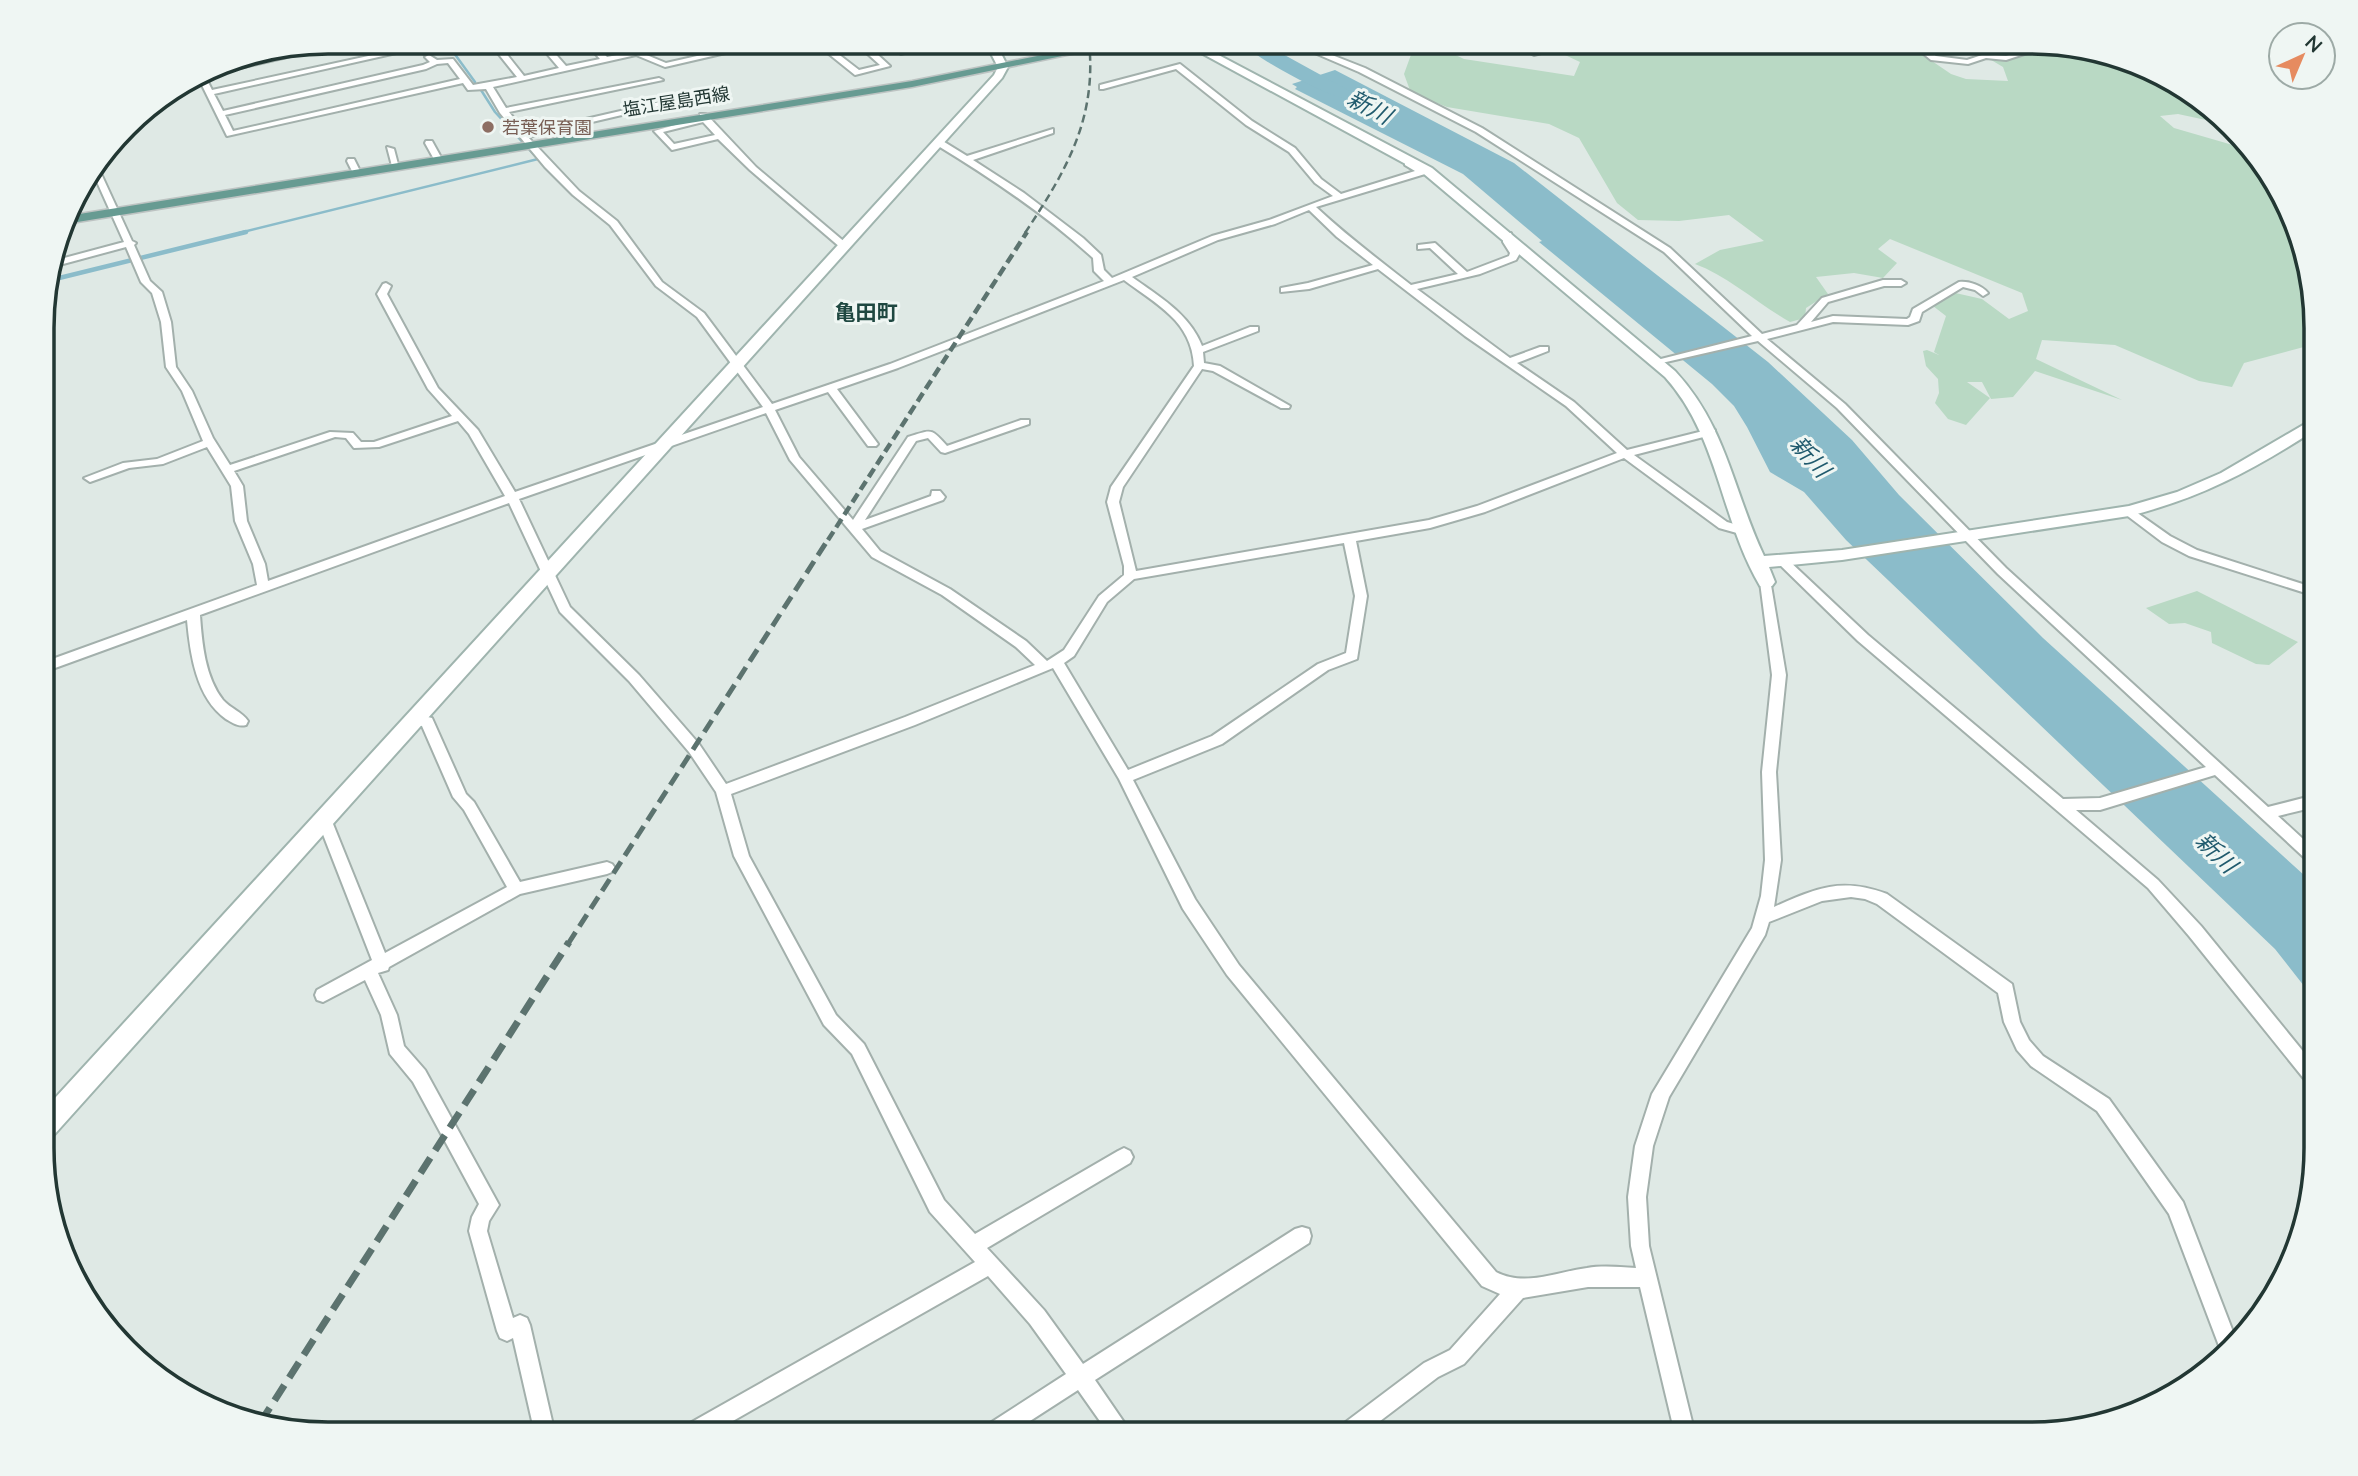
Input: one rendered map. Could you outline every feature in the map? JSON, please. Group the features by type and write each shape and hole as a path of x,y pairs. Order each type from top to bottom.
{"main road":[{"name":"塩江屋島西線","path":"77,218 354,167 397,166 527,142 704,118 1066,54"}],"street":[{"path":"325,54 363,104"},
{"path":"210,93 388,54"},
{"path":"426,54 435,62"},
{"path":"503,54 522,78"},
{"path":"551,54 564,69"},
{"path":"600,54 605,60"},
{"path":"220,114 435,62 450,61 471,89 635,54"},
{"path":"642,54 657,64 665,65 715,54"},
{"path":"834,54 858,73 886,66 872,54"},
{"path":"54,1117 938,142 1003,67 996,54"},
{"path":"1209,54 1442,180 1663,361 1690,393 1711,432 1744,531 1760,562 1766,582 1779,675 1769,772 1773,860 1769,896 1762,918 1661,1094 1648,1133 1637,1197 1640,1246 1682,1422"},
{"path":"1323,54 1362,70 1467,124 1553,174 1667,250 1758,336 1841,406 1964,537 2213,770 2266,813 2304,849"},
{"path":"1342,54 1360,61"},
{"path":"1929,54 1934,58 1968,62 1985,56 2006,58 2018,54"},
{"path":"1103,87 1177,66 1249,123 1292,150 1318,181 1340,197"},
{"path":"838,73 853,69"},
{"path":"206,83 230,134 464,80"},
{"path":"503,111 659,80"},
{"path":"488,86 527,142 588,204 607,217 667,292 704,316 769,408 794,458 876,554 946,592 1050,664 1125,777 1189,904 1233,970 1482,1270 1503,1288 1517,1290 1591,1277 1648,1278"},
{"path":"527,142 687,97"},
{"path":"719,136 672,148 658,131 704,118 762,180 844,246"},
{"path":"967,159 1050,131"},
{"path":"938,142 1009,184 1080,241 1098,257 1099,271 1111,282"},
{"path":"429,143 438,159"},
{"path":"390,149 397,166"},
{"path":"54,663 512,497 831,388 1111,282 1215,238 1272,222 1310,205 1422,172 1389,153 1390,150"},
{"path":"100,176 118,211 146,282 157,292 166,322 171,367 187,391 211,442 237,486 241,521 259,564 263,586"},
{"path":"1310,205 1340,235 1509,362 1570,404 1625,454 1723,524 1744,531"},
{"path":"1412,288 1465,275 1513,258 1515,253 1508,242 1508,235"},
{"path":"63,261 131,243"},
{"path":"1421,247 1432,245 1465,275"},
{"path":"1284,290 1309,286 1382,265"},
{"path":"1125,276 1178,317 1196,336 1201,350 1199,366 1117,487 1113,502 1130,566 1130,576"},
{"path":"1802,325 1825,300 1883,283 1901,283"},
{"path":"1663,361 1833,319 1908,322 1915,319 1917,311 1962,284 1979,288 1983,293"},
{"path":"386,286 382,295 433,389 474,432 512,497 565,608 642,688 694,748 723,791 742,856 830,1020 858,1049 937,1206 1037,1317 1113,1422"},
{"path":"1201,350 1254,329"},
{"path":"1509,362 1544,349"},
{"path":"1199,366 1216,368 1285,406"},
{"path":"831,388 872,444"},
{"path":"226,470 334,435 349,435 358,446 375,445 459,417"},
{"path":"854,528 912,439 930,434 945,450 1025,422"},
{"path":"1760,562 1842,555 1964,537 2129,511 2176,500 2214,486 2304,431"},
{"path":"723,791 910,721 1050,664 1069,653 1103,599 1130,576 1430,524 1481,509 1625,454 1711,432"},
{"path":"90,478 127,465 159,462 211,442"},
{"path":"854,528 939,497 936,494"},
{"path":"2129,511 2166,540 2193,552 2304,588"},
{"path":"1125,777 1217,740 1323,667 1352,656 1361,596 1349,538"},
{"path":"1782,561 1863,638 2153,884 2195,930 2304,1065"},
{"path":"193,612 205,679 213,699 227,715 241,721"},
{"path":"415,719 427,722 460,797 469,806 516,889"},
{"path":"2060,805 2099,804 2213,770"},
{"path":"2266,813 2304,804"},
{"path":"324,819 376,968 396,1049 419,1076 490,1205 481,1217 478,1231 507,1331 520,1325 542,1422"},
{"path":"323,995 516,889 607,868"},
{"path":"1762,918 1841,888 1864,890 1882,899 2006,989 2012,1022 2023,1045 2037,1061 2104,1105 2176,1208 2226,1340"},
{"path":"974,1245 1124,1157"},
{"path":"1010,1422 1302,1236"},
{"path":"711,1422 991,1264"},
{"path":"1362,1422 1431,1370 1457,1357 1517,1290"}],"green space":[{"path":"1411,54 1454,54 1464,59 1574,76 1580,62 1563,54 1922,54 1951,74 1966,79 2008,81 2003,67 1981,54 1994,54 2002,58 2030,54 2084,60 2135,75 2182,100 2209,121 2178,114 2160,116 2174,128 2235,146 2258,176 2276,207 2294,257 2301,292 2304,347 2244,363 2232,387 2199,381 2115,345 2042,340 2036,359 2122,400 2035,371 2013,397 1991,399 1982,382 1967,382 1990,398 1966,425 1948,419 1935,403 1939,393 1938,379 1926,366 1923,351 1939,355 1934,352 1946,316 1933,306 1951,292 1982,299 2009,319 2028,311 2022,293 1890,239 1878,249 1897,263 1883,278 1854,273 1816,277 1828,294 1806,308 1805,318 1790,322 1719,276 1695,264 1720,250 1764,241 1729,215 1679,221 1638,220 1617,203 1579,138 1549,124 1447,107 1411,93 1404,74"},
{"path":"2197,591 2298,642 2269,665 2256,664 2212,643 2211,632 2185,623 2169,624 2146,608"}],"water":[{"path":"1335,70 1514,163 1768,362 1852,440 1899,495 2043,638 2304,875 2304,986 2275,949 1846,540 1804,492 1770,472 1734,406 1712,384 1539,242 1542,241 1463,174 1295,89 1297,87 1292,84"}],"waterway":[{"path":"455,54 475,82"},
{"name":"新川","path":"1270,54 1311,78 1350,96"},
{"path":"239,233 538,159 495,112 481,90"},
{"path":"59,278 246,232"}],"railway":[{"path":"1025,233 1053,188 1075,143 1088,96 1089,54"},
{"path":"828,540 1027,232"},
{"path":"568,944 829,538"},
{"path":"266,1414 569,942"}],"place":[{"name":"若葉保育園","path":"488,127"}],"district":[{"name":"亀田町","path":"866,311"}]}
